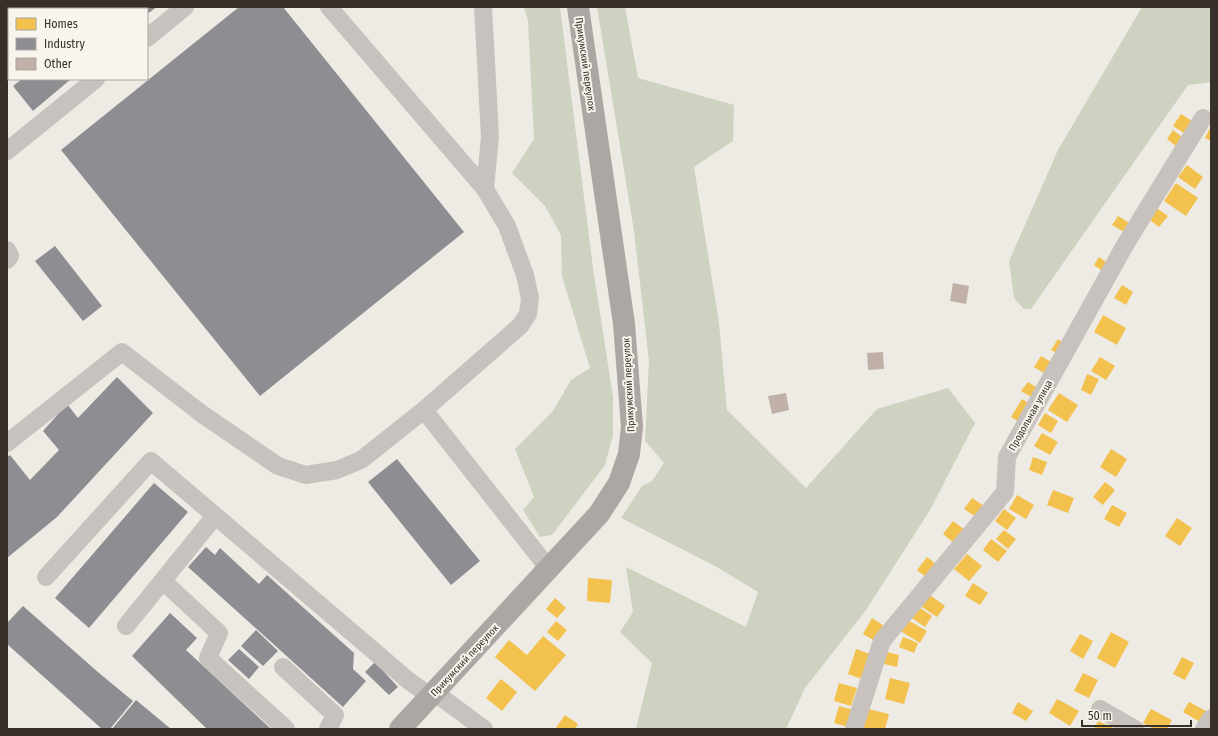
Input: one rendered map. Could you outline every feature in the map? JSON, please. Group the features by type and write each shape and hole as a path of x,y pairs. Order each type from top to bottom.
{"main road":[{"name":"Прикумский переулок","path":"400,729 599,514 619,483 629,454 632,427 624,324 578,7"}],"street":[{"path":"148,37 185,7"},
{"path":"9,438 122,352 202,414 278,466 306,475 337,470 361,460 424,410 520,326 528,314 530,298 525,274 507,226 485,189 329,7"},
{"path":"483,7 490,137 485,189"},
{"path":"7,151 95,80"},
{"name":"Продольная улица","path":"854,729 882,641 1005,492 1007,457 1125,245 1203,118"},
{"path":"7,250 10,256 7,260"},
{"path":"424,410 549,569"},
{"path":"46,577 151,460 403,676 484,729"},
{"path":"126,626 216,516"},
{"path":"162,581 219,633 208,658 286,729"},
{"path":"283,667 335,715 328,729"},
{"path":"1100,709 1135,729"},
{"path":"1204,729 1211,718"}],"green space":[{"path":"524,7 560,7 593,268 613,397 613,435 605,465 552,535 540,537 523,510 534,497 515,449 553,411 571,380 590,368 562,276 561,235 545,206 512,173 534,139 528,21"},
{"path":"597,7 625,7 638,78 734,105 733,141 694,167 719,323 727,410 806,488 877,409 948,388 975,423 930,510 866,610 805,688 786,729 636,729 652,663 620,632 633,612 626,567 746,627 758,592 715,566 621,518 642,486 652,481 664,463 645,441 649,361 634,231"},
{"path":"1142,7 1211,7 1211,82 1188,85 1031,309 1024,309 1014,298 1009,261 1058,150"}],"building: Homes":[{"path":"1181,114 1192,121 1184,133 1173,126"},
{"path":"1211,126 1211,141 1205,138"},
{"path":"1173,130 1182,137 1176,146 1167,139"},
{"path":"1187,165 1203,177 1195,189 1178,177"},
{"path":"1176,183 1198,198 1186,216 1164,201"},
{"path":"1155,207 1168,216 1159,227 1147,218"},
{"path":"1118,216 1131,224 1126,233 1112,225"},
{"path":"1099,257 1109,264 1104,272 1094,265"},
{"path":"1122,285 1133,292 1126,305 1114,298"},
{"path":"1103,315 1126,328 1117,345 1094,332"},
{"path":"1058,339 1066,345 1060,355 1051,350"},
{"path":"1041,356 1051,362 1044,373 1034,367"},
{"path":"1100,357 1115,366 1106,380 1091,371"},
{"path":"1087,374 1099,379 1091,395 1081,390"},
{"path":"1028,382 1039,389 1033,398 1021,391"},
{"path":"1059,393 1078,405 1067,422 1048,410"},
{"path":"1022,399 1032,405 1021,423 1011,417"},
{"path":"1045,413 1058,421 1051,433 1038,425"},
{"path":"1042,433 1058,442 1050,455 1034,446"},
{"path":"1111,449 1127,459 1116,477 1100,467"},
{"path":"1033,457 1047,462 1042,475 1029,470"},
{"path":"1105,482 1115,490 1103,505 1093,497"},
{"path":"1053,490 1074,498 1068,513 1047,505"},
{"path":"1017,495 1034,505 1026,519 1009,509"},
{"path":"972,498 984,506 976,517 964,509"},
{"path":"1112,505 1127,513 1119,527 1104,519"},
{"path":"1004,509 1016,518 1007,530 995,521"},
{"path":"1177,518 1192,528 1180,546 1165,536"},
{"path":"953,521 965,530 954,543 943,534"},
{"path":"1004,530 1016,539 1008,549 996,539"},
{"path":"991,539 1007,551 998,562 983,550"},
{"path":"967,554 982,566 969,581 954,569"},
{"path":"927,557 937,565 927,578 917,570"},
{"path":"588,578 612,580 610,603 587,601"},
{"path":"973,583 988,593 980,605 965,596"},
{"path":"930,595 945,606 937,617 922,607"},
{"path":"555,598 566,608 557,618 546,609"},
{"path":"917,606 932,616 925,627 909,616"},
{"path":"872,618 884,626 875,641 863,634"},
{"path":"906,619 927,631 920,643 899,630"},
{"path":"556,621 567,630 558,641 547,632"},
{"path":"1111,632 1129,642 1115,668 1097,658"},
{"path":"1080,634 1093,641 1083,659 1070,651"},
{"path":"543,636 566,655 535,691 495,657 509,640 527,655"},
{"path":"903,637 918,643 914,653 899,647"},
{"path":"856,649 870,654 862,679 848,674"},
{"path":"887,652 899,655 897,667 884,664"},
{"path":"1182,657 1194,663 1185,680 1173,674"},
{"path":"1083,673 1098,680 1089,698 1074,691"},
{"path":"890,678 910,683 904,704 885,699"},
{"path":"501,679 517,692 502,711 486,698"},
{"path":"839,683 857,688 851,706 834,701"},
{"path":"1057,699 1079,711 1070,726 1049,713"},
{"path":"1018,702 1033,711 1026,721 1012,713"},
{"path":"1189,702 1206,711 1200,722 1183,712"},
{"path":"839,706 853,710 848,727 834,723"},
{"path":"868,709 889,714 885,729 863,729"},
{"path":"1151,709 1172,720 1167,729 1154,729 1143,723"},
{"path":"565,715 578,724 575,729 555,729"},
{"path":"1098,721 1116,729 1094,729"}],"building: Industry":[{"path":"157,7 148,13 148,8 106,8"},
{"path":"239,7 283,7 464,232 260,396 61,150"},
{"path":"21,80 70,80 33,111 13,86"},
{"path":"55,246 102,306 83,321 35,261"},
{"path":"117,377 153,413 57,517 7,558 7,457 10,455 30,480 59,450 43,431 67,404 78,418"},
{"path":"397,459 480,561 451,585 368,482"},
{"path":"154,483 188,512 89,628 55,598"},
{"path":"206,547 215,555 220,548 259,584 267,575 354,653 353,669 366,681 343,707 188,567"},
{"path":"23,606 133,701 110,729 102,729 7,644 7,623"},
{"path":"170,613 197,638 186,650 270,728 269,729 207,729 132,656"},
{"path":"256,630 278,651 263,666 241,646"},
{"path":"239,649 259,667 249,679 228,660"},
{"path":"375,662 398,687 389,695 365,672"},
{"path":"136,700 171,729 112,729"}],"building: Other":[{"path":"953,283 969,286 966,304 950,301"},
{"path":"883,352 884,369 868,370 867,353"},
{"path":"786,393 789,410 772,414 768,396"}]}
